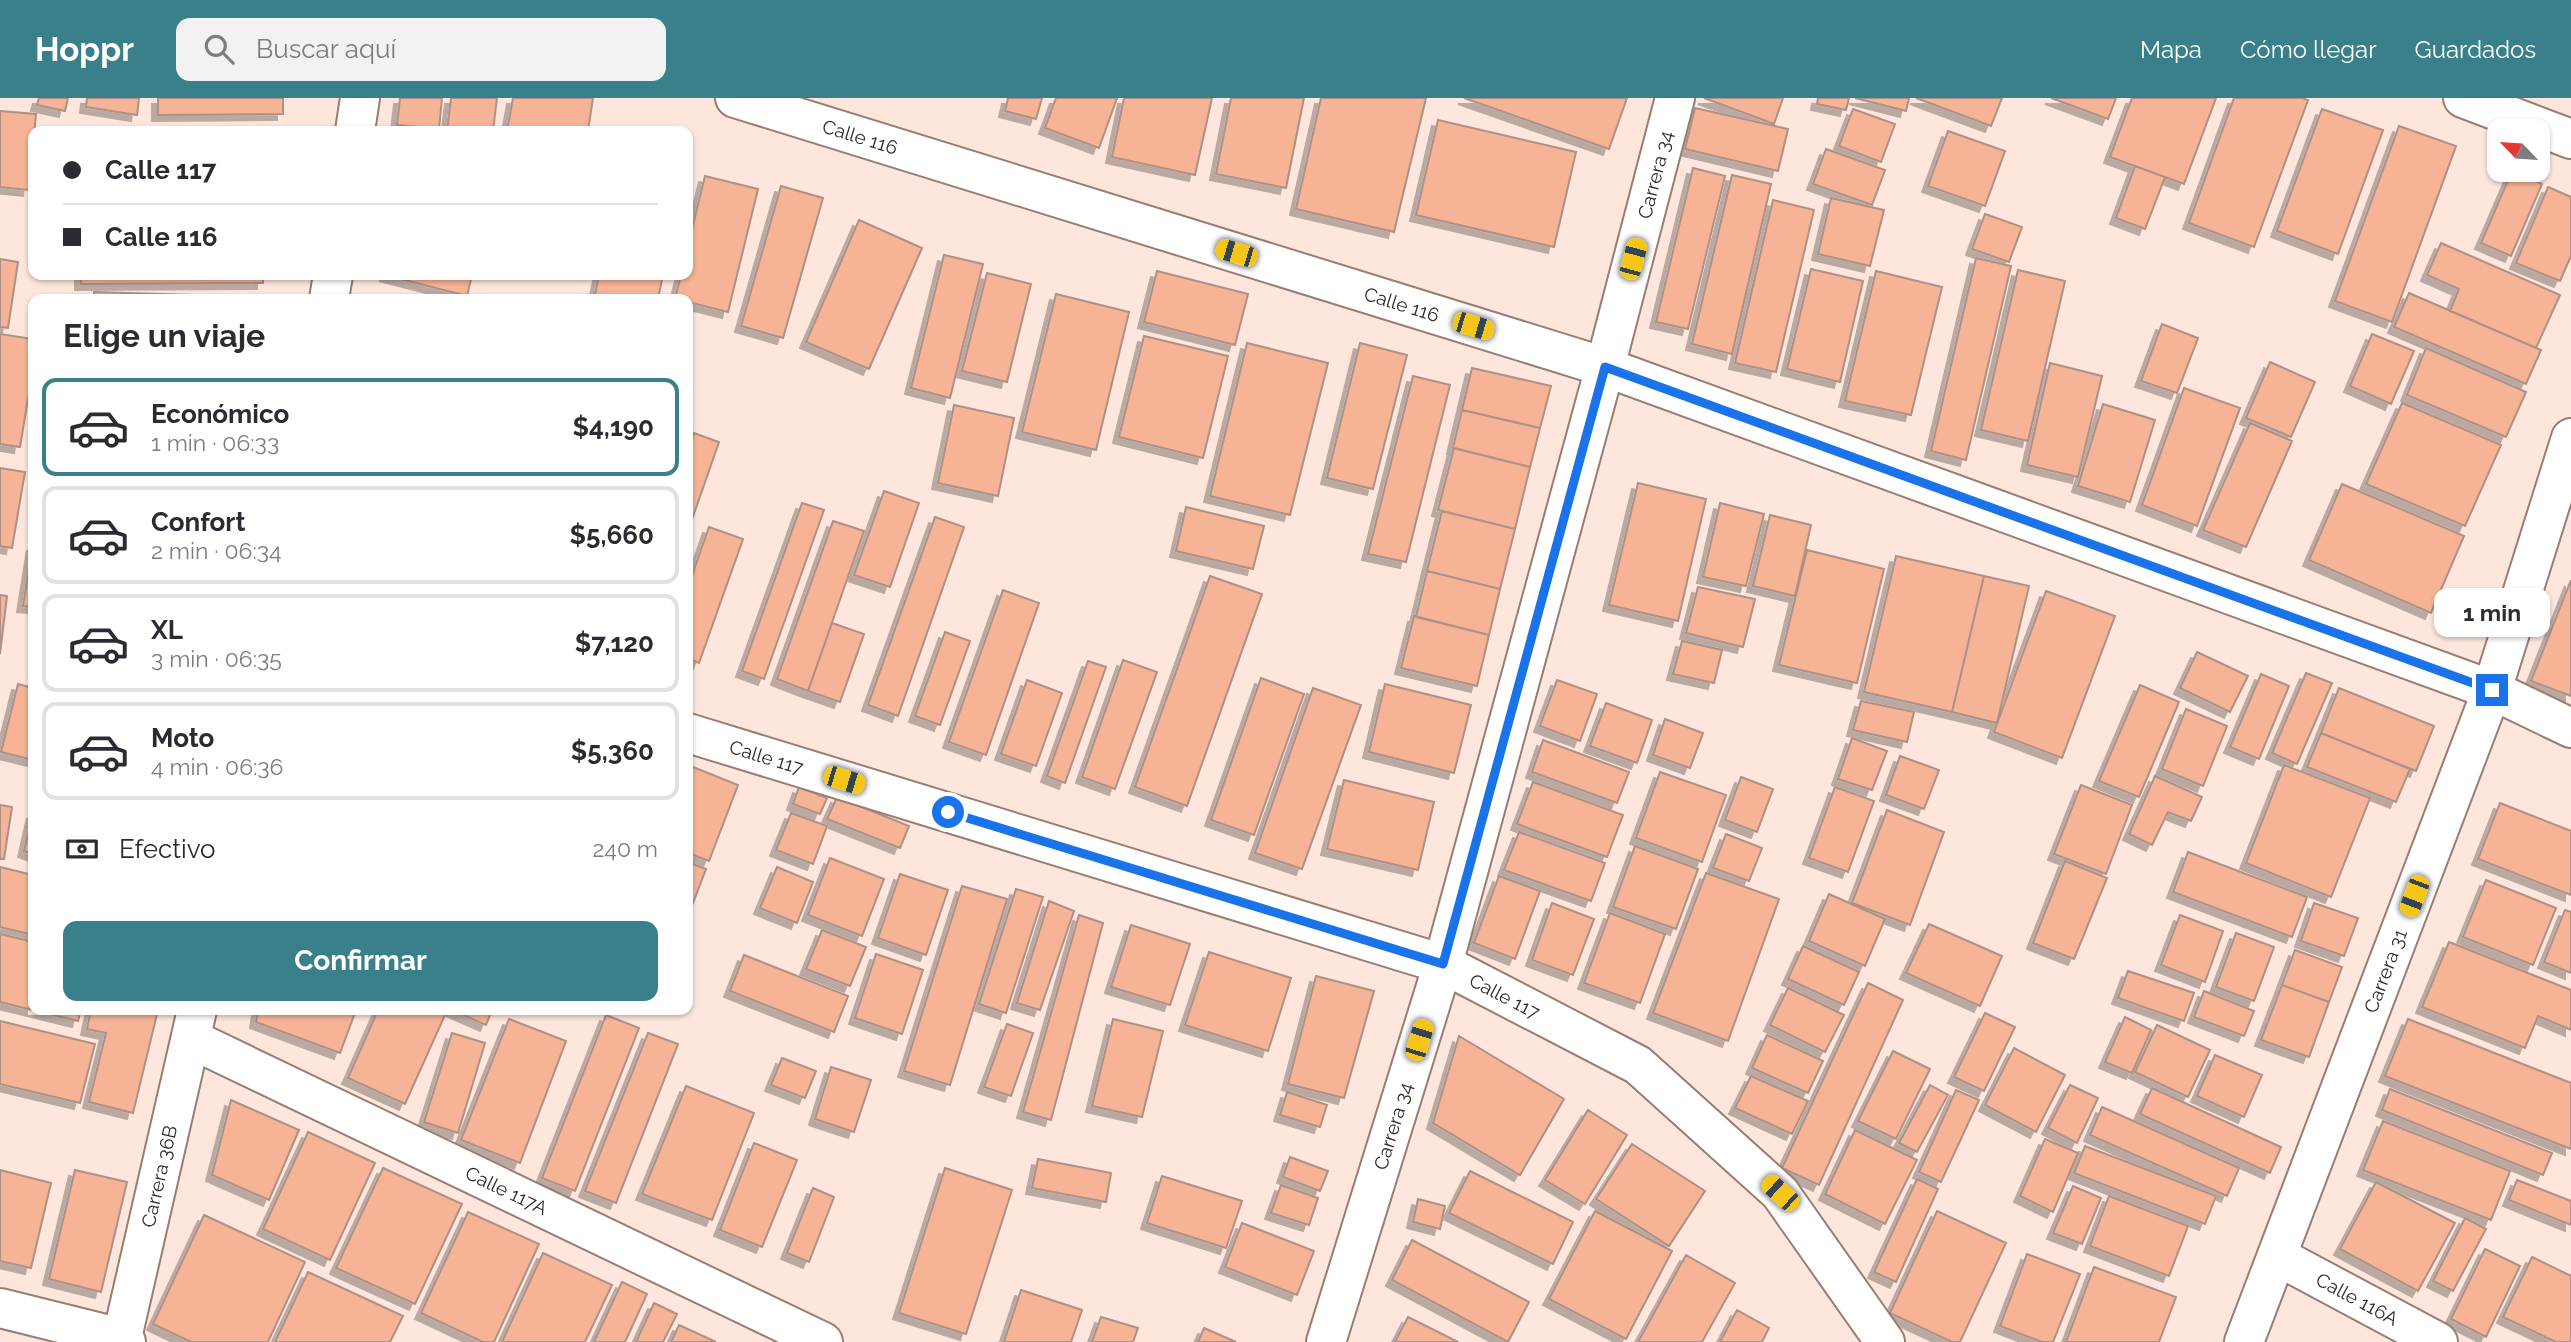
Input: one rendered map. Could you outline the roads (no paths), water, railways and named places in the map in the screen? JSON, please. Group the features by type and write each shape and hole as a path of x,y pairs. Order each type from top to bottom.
{"street":[{"path":"356,126 360,98"},
{"name":"Calle 116","path":"735,98 1605,367 2492,690 2571,728"},
{"name":"Carrera 34","path":"1326,1342 1443,964 1675,98"},
{"path":"2463,98 2571,139"},
{"name":"Carrera 31","path":"2244,1342 2492,690 2571,438"},
{"name":"Calle 117","path":"693,735 1443,964 1638,1065 1780,1193 1885,1342"},
{"name":"Carrera 36B","path":"123,1341 194,1025"},
{"name":"Calle 117A","path":"194,1025 822,1342"},
{"name":"Calle 116A","path":"2277,1256 2438,1342"},
{"path":"0,1308 123,1341"}]}
